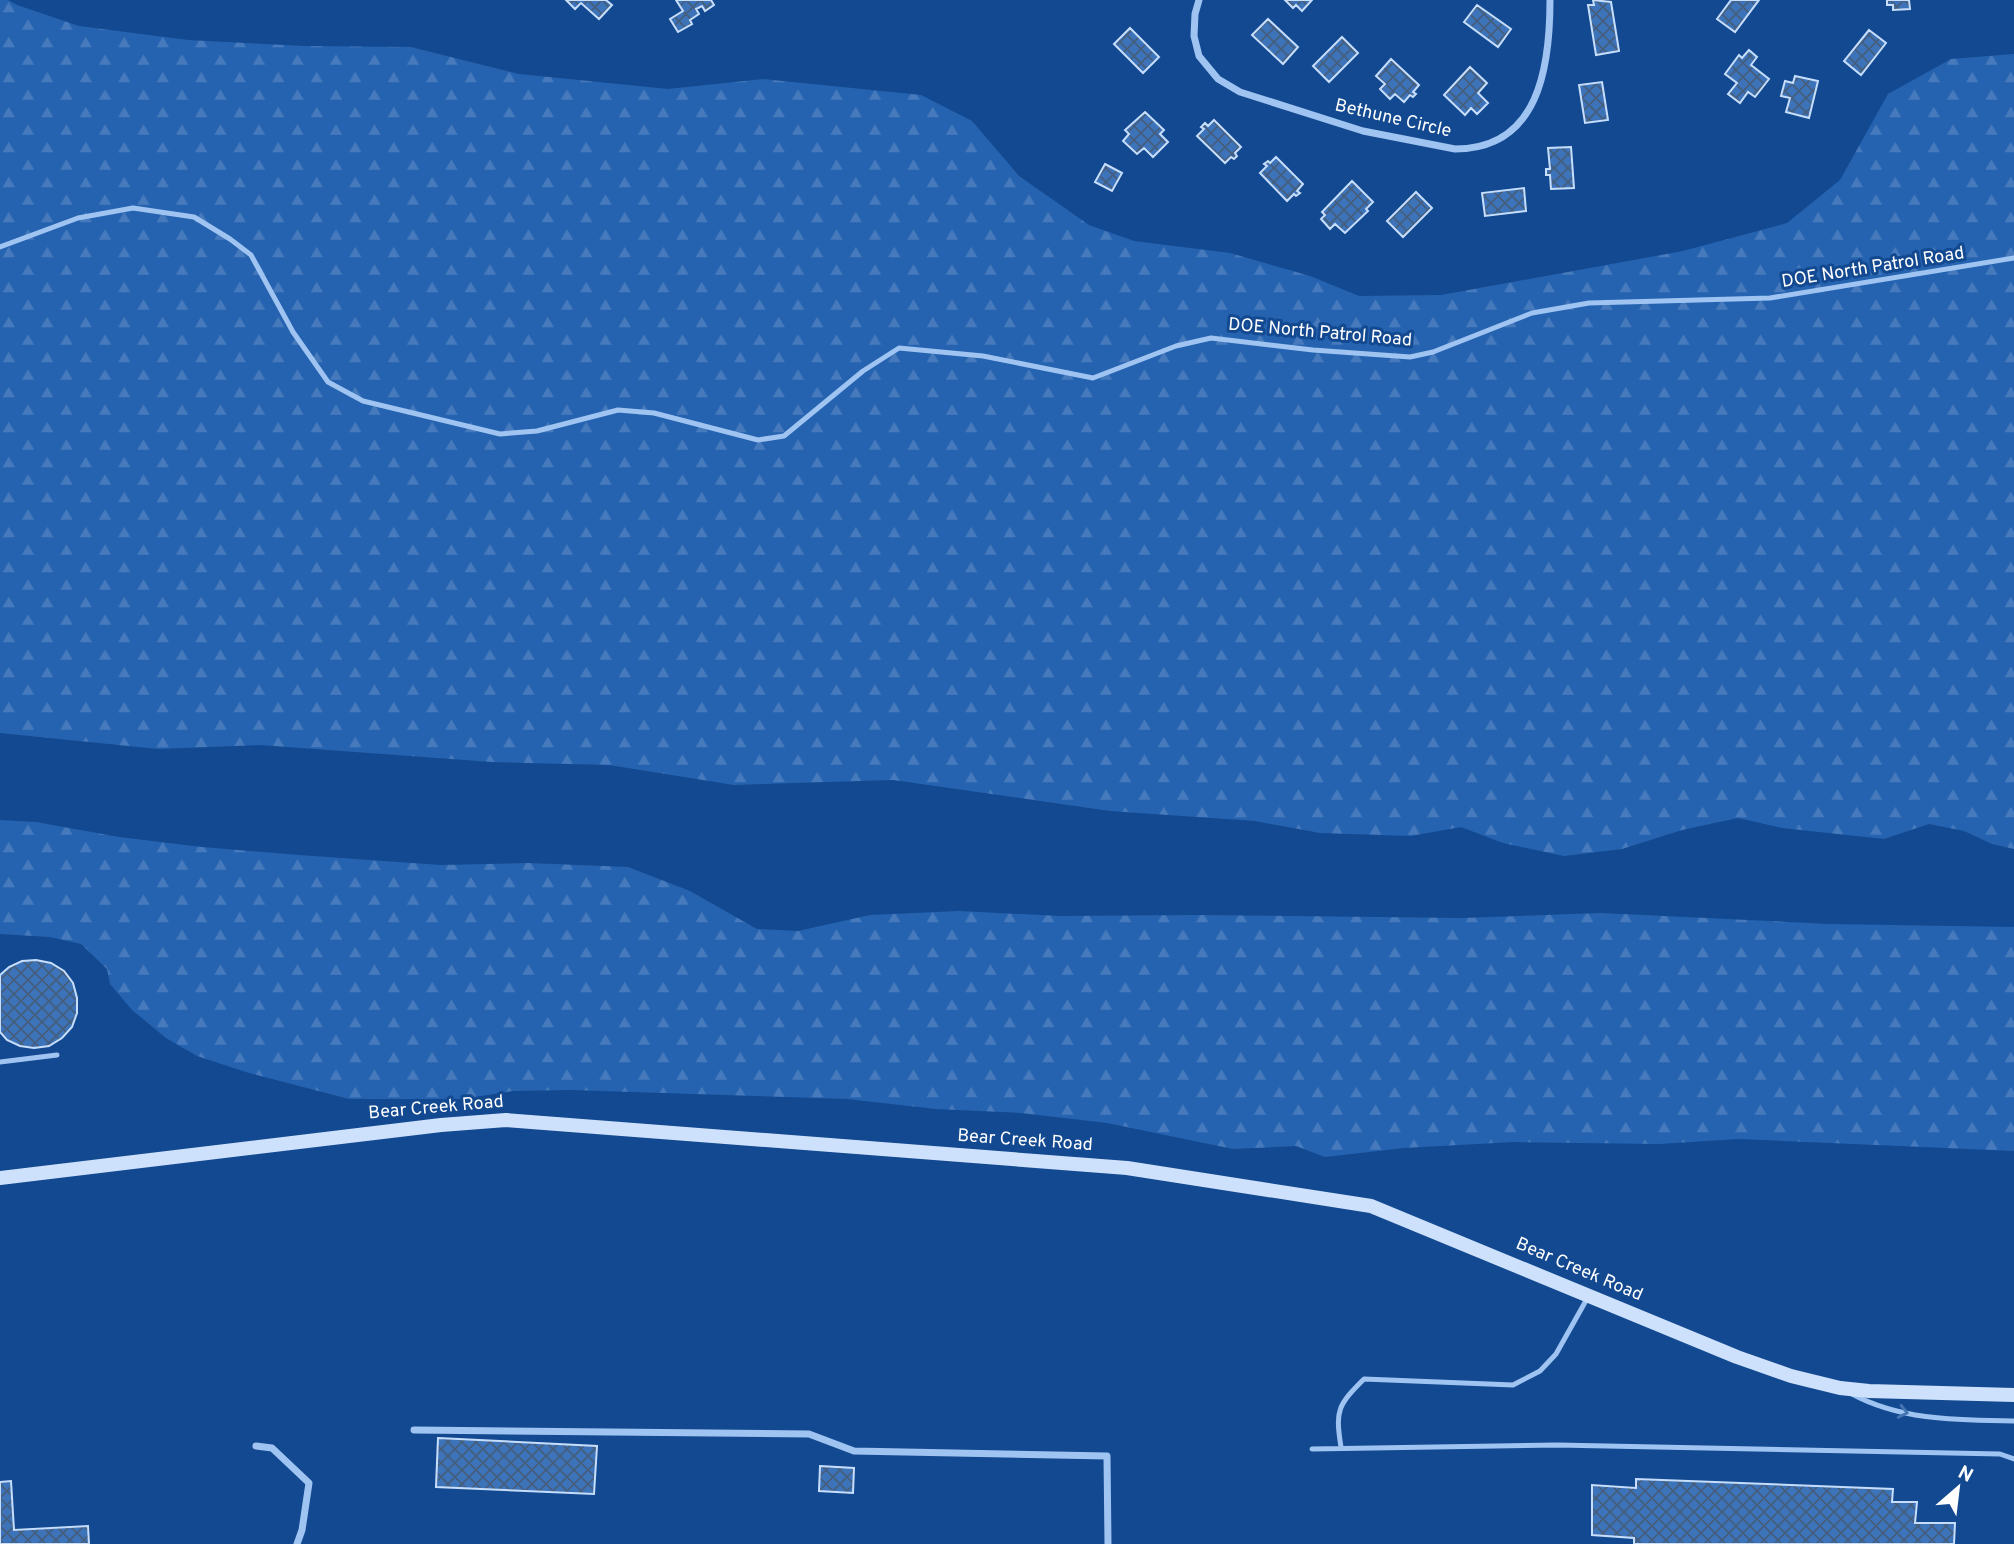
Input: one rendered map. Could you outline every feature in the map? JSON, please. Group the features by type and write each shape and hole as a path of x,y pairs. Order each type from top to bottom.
{"street":[{"name":"Bethune Circle","path":"1199,0 1194,36 1199,56 1218,79 1240,92 1363,131 1455,149 1470,149 1509,134 1528,111 1541,84 1548,52 1550,0"},
{"name":"Bear Creek Road","path":"0,1178 427,1126 506,1120 1127,1168 1371,1206 1763,1367 1808,1381 1840,1388 1904,1393 2014,1395"},
{"path":"414,1430 809,1434 854,1451 1107,1456 1108,1544"},
{"path":"257,1446 272,1448 309,1483 302,1530 297,1544"}],"lane":[{"name":"DOE North Patrol Road","path":"0,247 78,218 133,208 194,217 251,255 293,332 328,382 363,401 500,434 537,430 618,410 654,414 758,440 784,436 863,371 900,348 983,356 1093,378 1176,346 1212,338 1410,357 1433,352 1532,313 1589,303 1770,298 2014,258"},
{"path":"0,1062 57,1055"},
{"path":"1341,1447 1338,1425 1342,1401 1364,1379 1513,1385 1541,1371 1556,1354 1590,1295"},
{"path":"1840,1388 1867,1402 1905,1413 1954,1420 2014,1421"},
{"path":"1312,1449 1566,1446 2000,1454 2014,1460"}],"green space":[{"path":"0,0 8,0 79,26 188,40 304,46 411,47 519,74 668,89 763,79 921,95 972,121 1019,176 1089,225 1134,241 1230,253 1310,276 1359,296 1441,295 1683,251 1787,223 1840,180 1888,94 1951,59 2014,54 2014,849 1992,844 1964,831 1929,824 1884,839 1782,828 1738,818 1682,830 1622,849 1564,856 1503,843 1461,827 1411,836 1320,833 1255,821 1110,811 893,780 734,785 609,765 492,762 260,745 158,749 0,733"},
{"path":"0,820 36,822 119,837 202,847 299,855 441,865 528,863 628,867 690,891 757,929 798,931 870,915 959,911 1061,916 1462,918 1601,913 1830,924 2014,927 2014,1151 1739,1139 1659,1144 1514,1142 1404,1148 1325,1157 1296,1146 1233,1149 1107,1123 847,1099 571,1090 513,1091 462,1099 349,1099 249,1073 197,1056 166,1038 132,1010 110,984 107,969 81,944 50,937 0,934"}],"building":[{"path":"566,0 606,0 612,5 599,19 581,3 575,9"},
{"path":"676,0 711,0 714,5 705,11 702,6 696,9 699,14 690,20 692,24 678,32 670,19 683,11"},
{"path":"1285,0 1312,0 1302,11 1296,5 1293,8"},
{"path":"1593,0 1611,2 1619,51 1596,55 1588,5 1594,5"},
{"path":"1731,0 1759,0 1735,32 1717,19"},
{"path":"1887,0 1909,0 1910,9 1893,10 1893,5 1887,5"},
{"path":"1477,5 1511,29 1498,47 1464,22"},
{"path":"1268,19 1298,47 1283,64 1252,35"},
{"path":"1130,28 1159,57 1143,73 1114,44"},
{"path":"1869,30 1886,43 1861,75 1844,61"},
{"path":"1342,37 1358,53 1329,82 1313,66"},
{"path":"1749,50 1757,57 1751,65 1769,79 1755,97 1748,92 1740,103 1728,94 1737,83 1725,74 1739,55 1742,58"},
{"path":"1391,59 1419,85 1413,92 1416,94 1413,97 1410,95 1404,102 1395,94 1390,99 1380,89 1385,84 1376,76"},
{"path":"1470,67 1487,83 1478,93 1488,103 1477,114 1471,108 1465,115 1444,95"},
{"path":"1795,76 1818,81 1809,118 1786,112 1790,98 1781,96 1785,81 1793,83"},
{"path":"1602,82 1608,120 1585,123 1579,85"},
{"path":"1145,112 1164,130 1160,134 1168,142 1153,157 1144,148 1137,154 1123,141 1129,134 1125,130"},
{"path":"1214,120 1241,147 1235,153 1237,156 1234,159 1231,157 1225,163 1197,136 1204,129 1201,127 1205,123 1208,126"},
{"path":"1571,147 1574,188 1551,189 1550,175 1546,175 1546,169 1550,169 1548,148"},
{"path":"1276,157 1303,184 1297,191 1300,193 1296,196 1294,194 1287,201 1260,173 1267,166 1264,164 1268,161 1270,163"},
{"path":"1105,164 1122,173 1112,191 1095,182"},
{"path":"1352,181 1373,202 1366,209 1368,211 1345,233 1335,224 1330,229 1321,219 1325,215 1322,212"},
{"path":"1524,188 1526,211 1485,216 1482,193"},
{"path":"1416,192 1432,208 1403,237 1387,221"},
{"path":"22,961 51,963 64,971 73,983 77,1013 72,1027 62,1038 49,1046 34,1048 7,1040 0,1032 0,975"},
{"path":"438,1438 597,1446 594,1494 436,1487"},
{"path":"820,1466 854,1468 853,1493 819,1491"},
{"path":"1636,1479 1893,1489 1892,1502 1917,1502 1915,1523 1955,1523 1954,1544 1634,1544 1634,1538 1592,1535 1592,1485 1636,1488"},
{"path":"11,1481 14,1530 88,1526 89,1544 0,1544 0,1482"}]}
